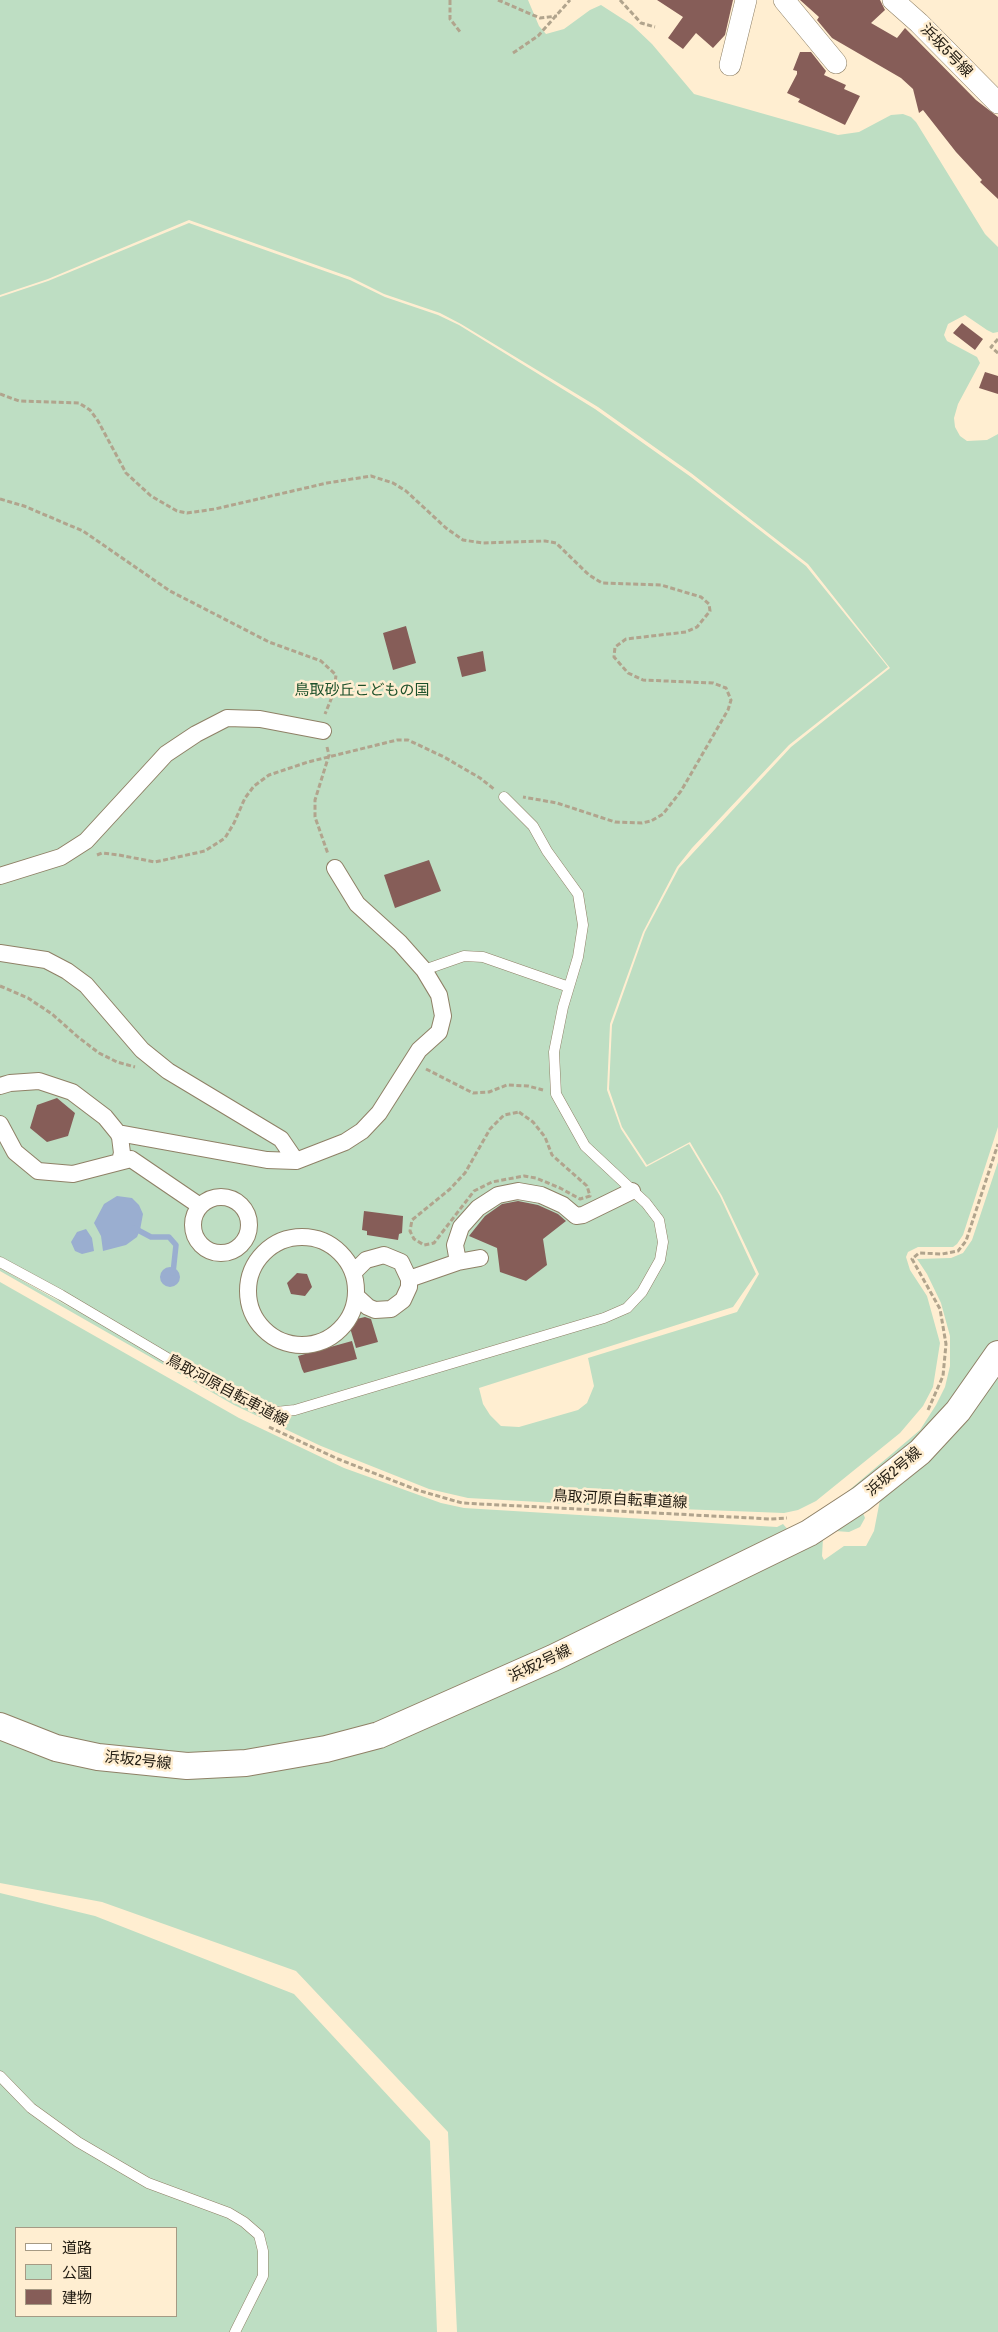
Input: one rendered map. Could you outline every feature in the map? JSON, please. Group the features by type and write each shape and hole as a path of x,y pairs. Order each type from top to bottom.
{"street":[{"path":"730,65 746,0"},
{"path":"784,0 836,64"},
{"name":"浜坂5号線","path":"893,0 919,23 998,104"},
{"path":"0,876 62,857 86,841 166,754 196,734 227,718 260,719 323,731"},
{"path":"118,1133 267,1160 296,1161 345,1142 362,1132 379,1113 419,1050 439,1032 442,1024 439,995 424,970 400,943 357,904 335,868"},
{"path":"0,953 46,960 67,971 86,985 142,1050 160,1064 281,1139 296,1161"},
{"path":"0,1086 10,1083 38,1081 72,1092 105,1117 118,1133 122,1153 120,1161"},
{"path":"0,1124 15,1152 38,1171 72,1174 131,1159 200,1206"},
{"path":"458,1262 455,1245 461,1227 478,1208 498,1195 518,1191 541,1195 563,1204 576,1216 632,1190"},
{"path":"226,1197 242,1206 249,1223 244,1242 229,1253 220,1254 202,1247 193,1231 192,1222 200,1206 208,1200 226,1197"},
{"path":"298,1237 312,1238 325,1242 337,1250 347,1260 353,1273 356,1296 348,1319 332,1336 310,1345 298,1345 275,1338 257,1322 248,1300 249,1276 261,1255 271,1246 284,1240 298,1237"},
{"path":"244,1242 261,1255"},
{"path":"353,1273 366,1260 384,1255 401,1262 409,1279 407,1294 403,1300 391,1309 376,1310 368,1307 356,1296"},
{"path":"409,1279 458,1262 480,1258"},
{"name":"浜坂2号線","path":"0,1726 65,1750 98,1756 187,1766 246,1764 326,1749 379,1735 553,1658 809,1533 860,1499 920,1452 958,1411 998,1354"}],"lane":[{"path":"0,1262 61,1295 191,1372 267,1413 295,1410 604,1318 627,1308 642,1292 660,1260 662,1242 658,1220 646,1204 586,1146 556,1094 554,1052 569,986 578,957 583,925 578,894 533,826 504,796"},
{"path":"424,970 464,956 483,957 569,986"},
{"path":"0,2076 31,2108 78,2142 148,2183 229,2213 244,2222 259,2235 263,2251 262,2276 243,2318 234,2332"}],"path":[{"path":"450,0 450,19 461,33"},
{"path":"498,0 540,18 557,16"},
{"path":"514,53 538,36 570,0"},
{"path":"620,0 641,23 655,27"},
{"path":"998,339 991,347 998,353"},
{"path":"0,394 19,401 78,403 90,410 98,421 126,474 151,496 177,511 187,513 215,509 327,483 371,476 392,482 406,491 446,528 464,540 483,544 545,541 556,543 589,575 602,583 661,584 701,597 709,604 710,611 697,628 686,632 626,639 615,647 614,657 628,673 643,680 713,683 726,688 731,700 728,710 681,791 663,814 651,821 642,823 622,822 557,803 517,796 504,796 466,770 408,740 397,740 328,757 269,775 254,786 245,798 234,824 225,838 205,851 155,862 102,853 95,856"},
{"path":"0,498 83,531 170,591 269,642 321,662 336,675 334,692 323,720 328,757 315,800 315,817 322,841 335,868"},
{"path":"0,986 28,998 52,1014 99,1053 118,1062 143,1069 160,1064"},
{"path":"411,1061 473,1094 489,1092 507,1085 528,1086 556,1094"},
{"path":"925,1414 930,1408 943,1376 946,1344 940,1309 912,1258 918,1253 942,1254 958,1251 966,1241 998,1144"},
{"name":"鳥取河原自転車道線","path":"260,1422 338,1459 417,1490 462,1503 771,1519 794,1518"}],"green space":[{"name":"鳥取砂丘こどもの国","path":"0,0 528,0 539,26 546,34 564,29 590,10 601,5 632,25 652,44 694,94 838,135 859,132 891,115 903,114 911,117 916,122 985,234 998,247 998,332 993,333 987,330 965,315 948,324 944,335 947,341 977,357 980,363 958,404 954,418 955,427 960,436 967,441 987,440 998,434 998,1127 963,1235 957,1244 953,1247 918,1247 908,1252 906,1257 910,1270 927,1296 940,1343 933,1387 923,1406 900,1433 816,1501 798,1510 784,1513 468,1498 429,1489 321,1446 234,1405 0,1271 0,1268 78,1312 0,1266 0,297 48,281 189,223 350,280 385,297 438,315 459,325 595,409 691,477 806,566 888,667 789,745 692,848 677,867 643,932 610,1024 607,1090 621,1129 646,1167 689,1144 720,1196 756,1274 733,1307 479,1388 483,1404 490,1415 501,1426 519,1427 578,1410 587,1403 594,1386 588,1358 737,1312 759,1274 722,1196 690,1142 647,1165 622,1127 609,1089 612,1025 645,932 679,868 791,747 890,668 808,564 691,473 598,407 440,313 384,294 350,277 189,220 48,279 0,295"},
{"path":"998,1162 998,1342 917,1444 834,1503 920,1430 945,1387 950,1366 950,1336 941,1303 927,1274 917,1259 951,1258 963,1253 972,1240"},
{"path":"0,1282 239,1418 344,1468 441,1503 464,1508 777,1527 783,1524 790,1532 502,1670 355,1731 237,1754 152,1754 99,1748 0,1717"},
{"path":"998,1376 998,2332 457,2332 448,2132 296,1971 102,1902 0,1883 0,1737 12,1742 318,1762 823,1538 822,1556 824,1560 844,1546 866,1546 874,1531 880,1500"},
{"path":"834,1503 810,1520 808,1517"},
{"path":"863,1513 865,1518 860,1527 849,1532 835,1531"},
{"path":"0,1893 95,1916 294,1994 430,2141 437,2332 0,2332"}],"water":[{"path":"117,1196 132,1198 139,1205 143,1214 140,1230 137,1237 126,1245 103,1251 101,1236 94,1223 104,1204"},
{"path":"86,1229 92,1238 94,1251 82,1254 75,1251 71,1242 77,1232"},
{"path":"170,1267 177,1270 180,1277 177,1284 170,1287 163,1284 160,1277 163,1270"}],"building":[{"path":"657,0 733,0 725,35 713,48 696,33 683,49 668,38 683,17"},
{"path":"800,0 880,0 885,10 871,23 897,38 905,28 976,100 998,117 998,199 980,182 982,180 956,152 923,110 919,113 913,89 901,78 832,38 817,20 819,17"},
{"path":"800,52 811,52 826,71 824,75 846,85 844,89 860,96 845,125 798,102 800,99 787,93 797,74 797,71 793,70"},
{"path":"962,323 983,339 975,350 953,333"},
{"path":"985,372 998,376 998,394 979,388"},
{"path":"406,626 416,663 393,670 383,633"},
{"path":"483,651 486,671 462,677 457,657"},
{"path":"429,860 441,891 395,908 384,875"},
{"path":"57,1098 75,1113 68,1136 47,1142 30,1128 37,1105"},
{"path":"518,1201 538,1205 558,1214 566,1221 543,1239 547,1265 526,1281 500,1272 497,1248 469,1236 485,1216 502,1204"},
{"path":"364,1211 403,1216 402,1233 399,1234 398,1240 367,1235 367,1231 362,1230"},
{"path":"297,1273 307,1274 312,1287 305,1296 291,1294 287,1283"},
{"path":"365,1317 371,1319 378,1342 356,1348 348,1321"},
{"path":"352,1341 357,1359 304,1373 298,1356"}],"waterway":[{"path":"134,1228 151,1237 169,1237 176,1245 173,1273"}]}
